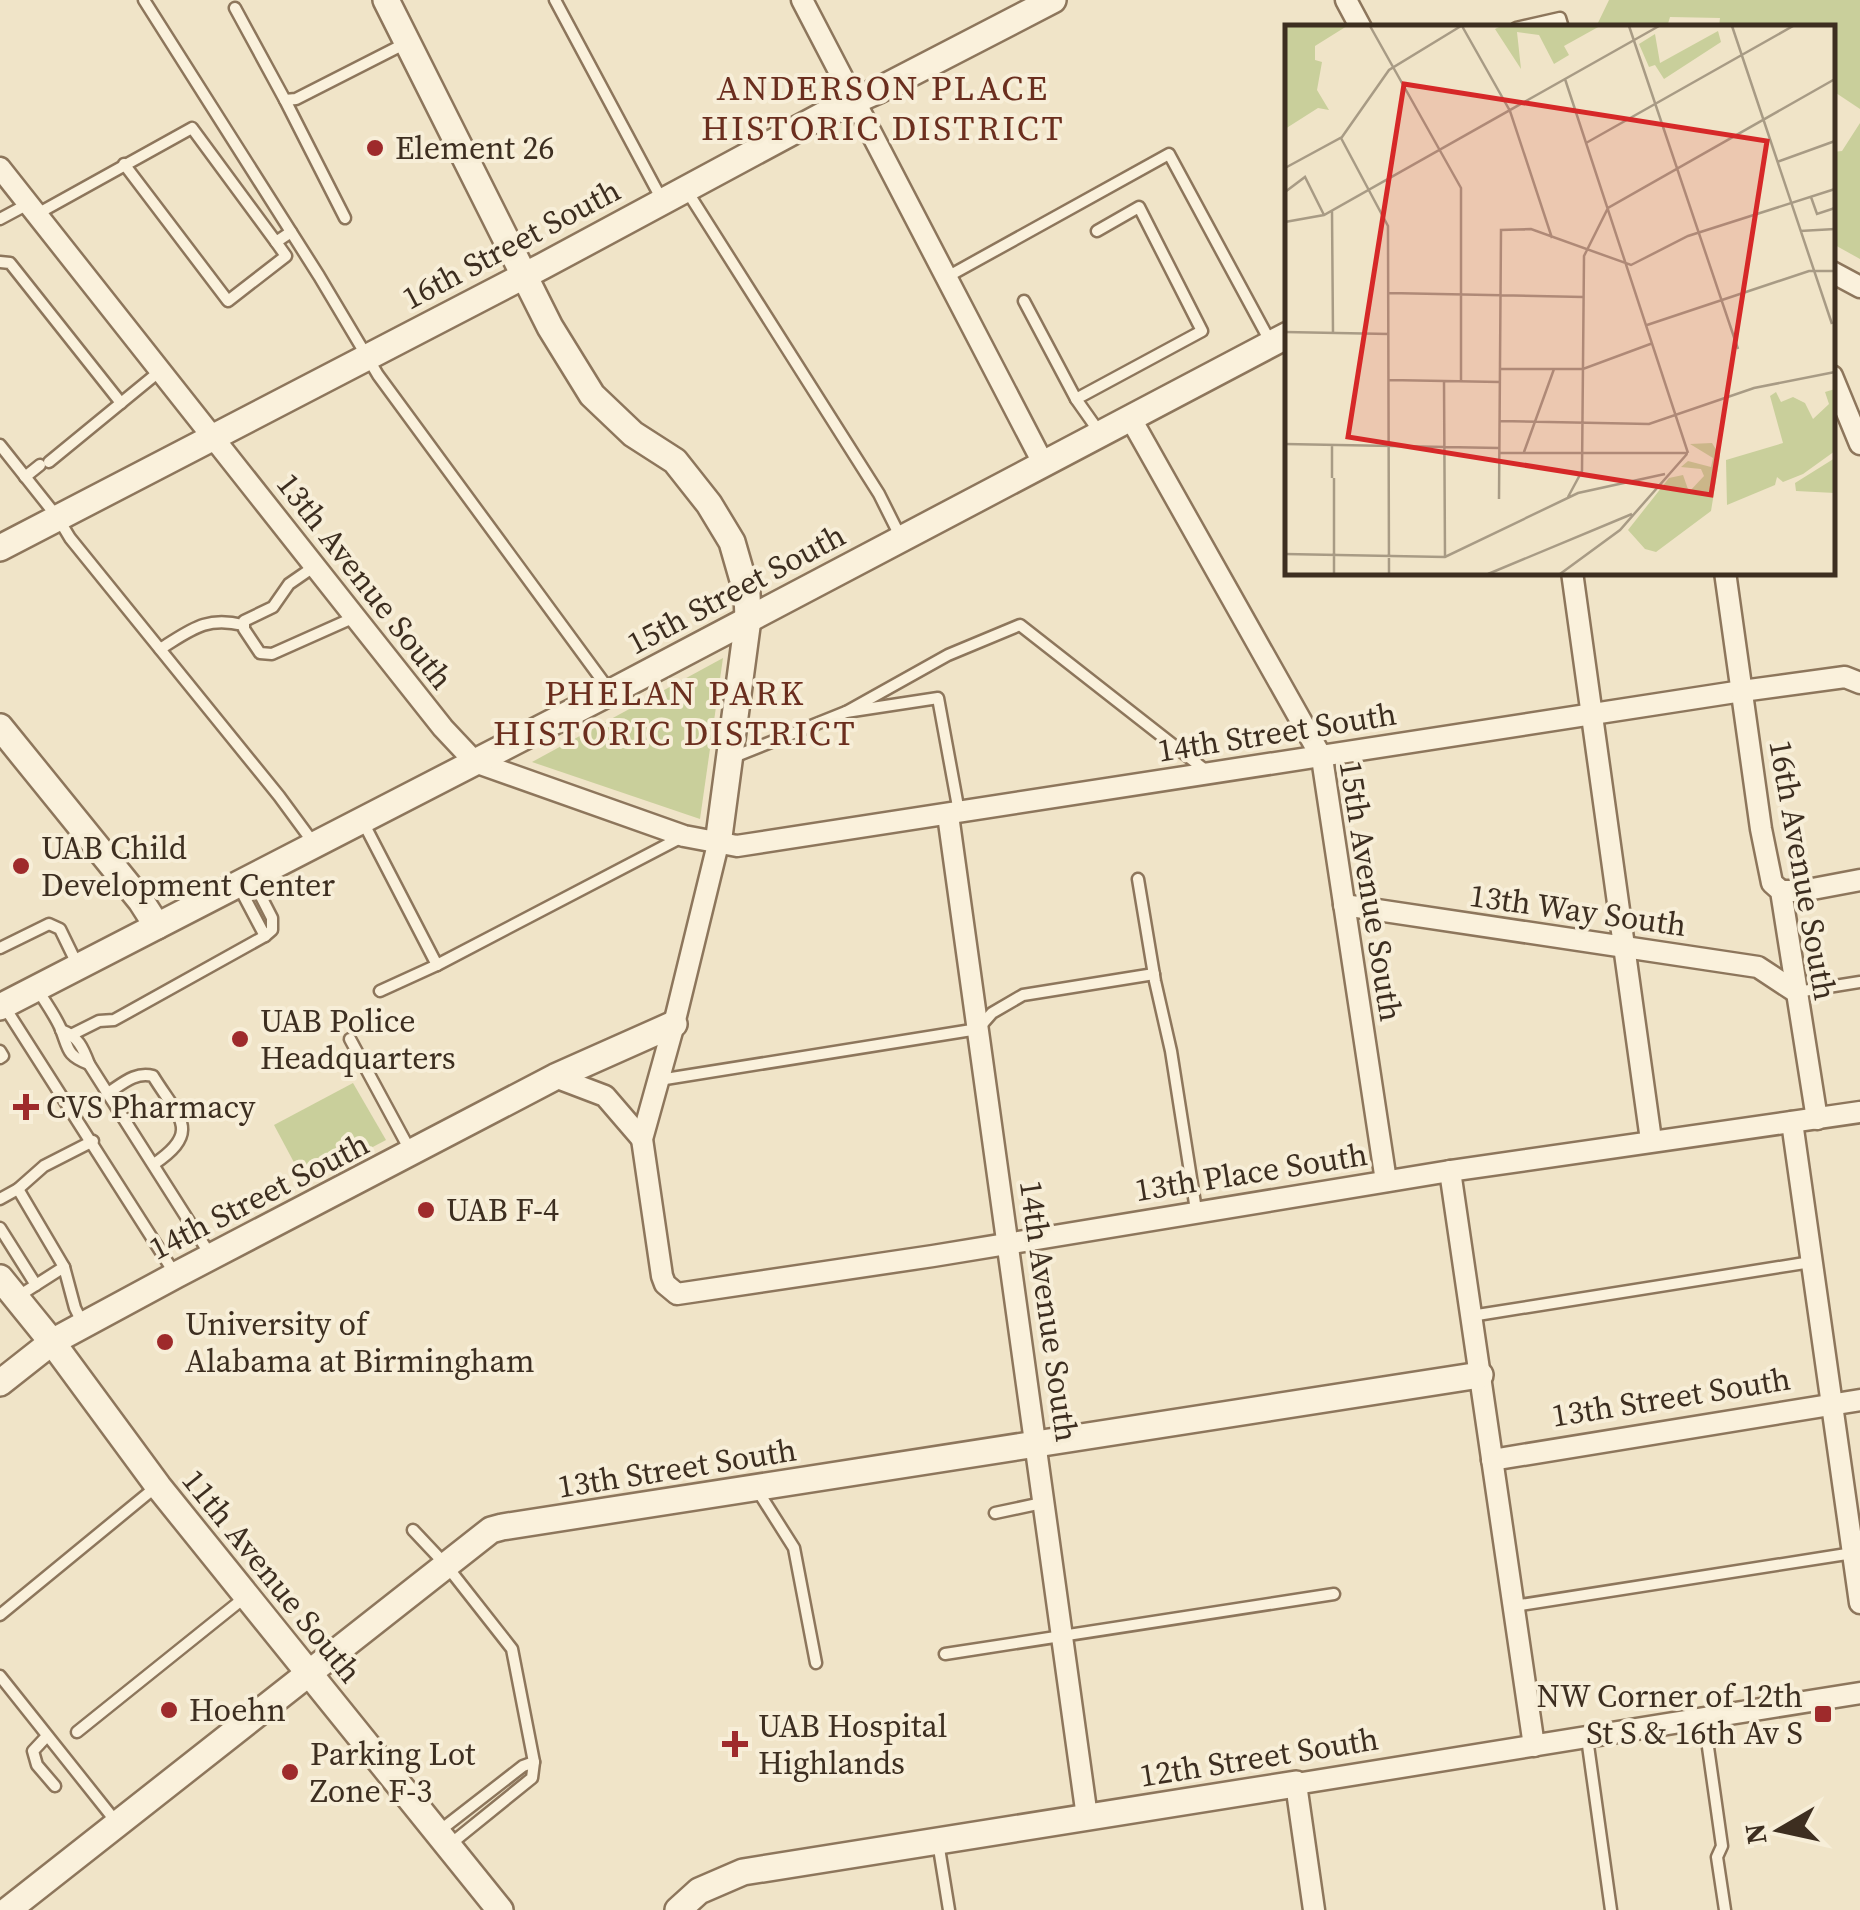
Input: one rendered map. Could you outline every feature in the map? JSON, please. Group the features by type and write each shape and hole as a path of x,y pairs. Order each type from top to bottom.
{"street":[{"path":"386,0 550,327 592,395 632,434 675,462 709,504 732,542 747,594 748,619 718,844 642,1139"},
{"path":"802,0 1043,463"},
{"name":"16th Street South","path":"0,548 1052,0"},
{"path":"1346,0 1359,25"},
{"name":"13th Avenue South","path":"0,168 354,617 475,762 684,836 718,844"},
{"path":"1835,274 1860,288"},
{"name":"15th Street South","path":"1,1004 315,846 1279,339"},
{"path":"1835,383 1860,444"},
{"name":"15th Avenue South","path":"1130,418 1322,758 1386,1180"},
{"path":"1572,575 1651,1140"},
{"path":"1726,575 1742,691"},
{"name":"14th Street South","path":"718,844 737,846 953,814 1855,674"},
{"name":"16th Avenue South","path":"1742,691 1761,828 1772,883 1781,891 1817,1118"},
{"path":"0,728 157,926"},
{"name":"14th Avenue South","path":"953,814 978,1029 1087,1816"},
{"path":"1781,891 1860,880"},
{"name":"13th Way South","path":"1344,905 1758,967 1796,992"},
{"name":"14th Street South","path":"0,1383 52,1342 176,1275 555,1078 674,1024"},
{"path":"555,1078 605,1096 642,1139"},
{"name":"13th Place South","path":"642,1139 662,1276 670,1289 686,1294 1386,1180 1860,1112"},
{"path":"1792,1122 1860,1604"},
{"path":"1450,1171 1534,1746"},
{"name":"11th Avenue South","path":"17,1287 52,1342 158,1486 500,1910"},
{"name":"13th Street South","path":"8,1910 446,1564 502,1526 1480,1376"},
{"name":"13th Street South","path":"1492,1460 1860,1400"},
{"name":"12th Street South","path":"678,1910 699,1892 743,1872 1860,1693"},
{"path":"1296,1784 1314,1910"}],"lane":[{"path":"144,0 378,375 610,692"},
{"path":"555,0 674,195 879,494 902,539"},
{"path":"235,8 346,218"},
{"path":"1529,25 1560,18 1562,25"},
{"path":"285,100 296,99 407,42"},
{"path":"0,219 32,209 192,128 286,256 228,301 124,164"},
{"path":"947,276 1170,154 1279,339"},
{"path":"1076,399 1202,331 1140,208 1096,230"},
{"path":"276,242 291,232"},
{"path":"0,262 10,263 122,402"},
{"path":"1024,301 1076,399 1100,434"},
{"path":"26,477 160,370"},
{"path":"0,445 70,538 280,796 315,846"},
{"path":"243,624 273,606 286,587 315,566"},
{"path":"160,649 204,623 221,620 243,624 260,653 268,655 354,617"},
{"path":"730,758 846,712 948,655 1020,626 1210,775"},
{"path":"846,712 938,698 953,814"},
{"path":"362,821 437,965"},
{"path":"380,991 684,836"},
{"path":"1138,878 1196,1210"},
{"path":"212,1256 89,1064 74,1058 62,1042 67,1032 114,1020 266,936 244,882"},
{"path":"0,948 49,924 60,930 79,966"},
{"path":"658,1080 978,1029 992,1013 1022,995 1154,974"},
{"path":"1796,992 1860,982"},
{"path":"37,988 67,1032"},
{"path":"1,1004 176,1275"},
{"path":"350,1039 411,1153"},
{"path":"108,1093 133,1077 144,1073 153,1076 184,1126 182,1140 154,1164"},
{"path":"0,1199 44,1166 93,1141"},
{"path":"18,1189 64,1267 84,1325"},
{"path":"0,1228 17,1287 64,1267"},
{"path":"1471,1316 1812,1262"},
{"path":"0,1615 158,1486"},
{"path":"756,1488 794,1548 816,1664"},
{"path":"996,1513 1042,1503"},
{"path":"413,1530 446,1564 512,1649 534,1762 532,1778 442,1840"},
{"path":"1513,1606 1853,1553"},
{"path":"945,1654 1334,1594"},
{"path":"77,1732 246,1596"},
{"path":"0,1676 118,1824"},
{"path":"1704,1718 1722,1846 1717,1857 1725,1910"},
{"path":"47,1736 33,1751 34,1758 55,1786"},
{"path":"1587,1738 1611,1910"},
{"path":"442,1840 523,1766 534,1762"},
{"path":"938,1840 949,1910"}],"green space":[{"path":"1609,0 1860,0 1860,109 1835,92 1835,25 1719,25 1720,18 1670,17 1668,25 1597,25"},
{"path":"1860,123 1860,259 1835,245 1835,152 1842,151"},
{"path":"723,658 700,819 532,762"},
{"path":"353,1083 386,1140 305,1183 274,1125"}],"place":[{"name":"Element 26","path":"375,148"},
{"name":"UAB Child Development Center","path":"21,866"},
{"name":"UAB Police Headquarters","path":"240,1039"},
{"name":"CVS Pharmacy","path":"26,1107"},
{"name":"UAB F-4","path":"426,1210"},
{"name":"University of Alabama at Birmingham","path":"165,1342"},
{"name":"Hoehn","path":"169,1710"},
{"name":"NW Corner of 12th St S & 16th Av S","path":"1823,1714"},
{"name":"UAB Hospital Highlands","path":"735,1744"},
{"name":"Parking Lot Zone F-3","path":"290,1772"}],"district":[{"name":"ANDERSON PLACE HISTORIC DISTRICT","path":"883,108"},
{"name":"PHELAN PARK HISTORIC DISTRICT","path":"675,713"}]}
